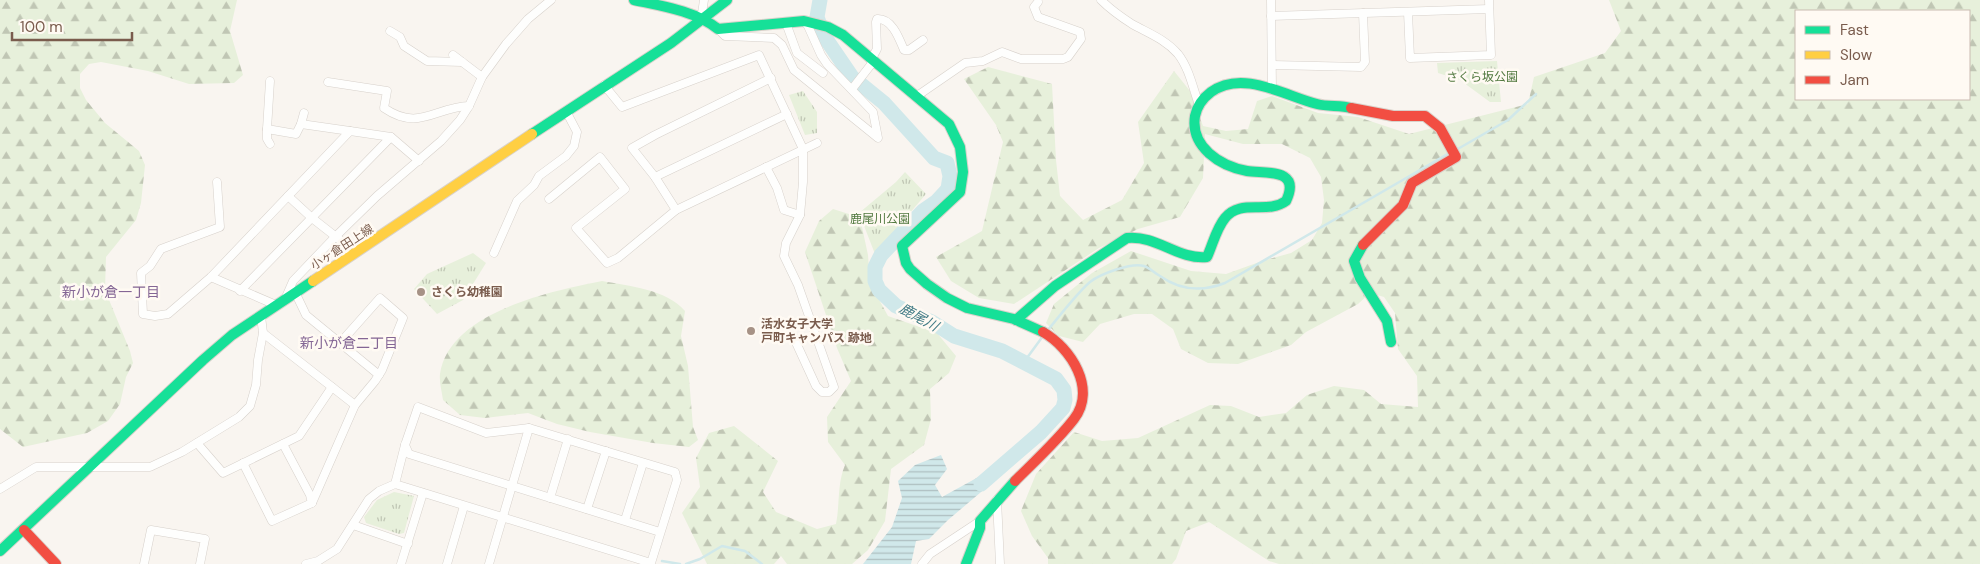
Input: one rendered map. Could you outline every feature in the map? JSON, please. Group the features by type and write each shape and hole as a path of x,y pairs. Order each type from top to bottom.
{"street":[{"path":"211,277 240,291 280,303 290,290 293,281 335,237 377,196 441,141 469,106 482,77 506,44 522,26 552,0"},
{"path":"634,0 685,12 712,23 726,36 774,38 782,45 794,70 878,138 873,112 821,55 804,21"},
{"path":"701,20 704,0"},
{"name":"小ヶ倉田上線","path":"0,551 232,335 604,85 671,43 727,0"},
{"path":"1101,0 1112,10 1156,36 1177,54 1188,70 1198,105"},
{"path":"1271,0 1272,89"},
{"path":"1408,12 1410,58 1490,55 1488,0"},
{"path":"917,96 965,63 983,61 1002,52 1021,59 1063,59 1068,57 1080,38 1080,32 1038,17 1034,7 1038,2"},
{"path":"1271,16 1489,10"},
{"path":"1273,65 1361,68 1365,62 1363,13"},
{"path":"852,89 864,74 877,49 877,19 885,20 891,26 904,50 909,50 923,40"},
{"path":"718,29 804,21 828,27 843,35 872,61 944,118 954,132 960,147 962,182 960,192 953,200 941,208 911,240 902,246 907,265 918,276 952,302 1016,320 1058,342 1079,367 1082,386 1081,406 1075,418 997,500 980,521 930,554 922,564"},
{"path":"786,23 796,53 823,73"},
{"path":"390,31 400,37 404,46 427,62 462,62"},
{"path":"453,55 482,77"},
{"path":"604,85 622,108 759,56 803,149 800,215 786,243 784,256 798,285 834,387 829,392 822,392 816,386 793,336"},
{"path":"676,210 655,177 632,148 655,134 771,78"},
{"path":"270,80 267,139 270,144"},
{"path":"328,82 387,91 384,108 402,117 425,118 459,106 469,106"},
{"path":"1016,320 1032,303 1050,289 1127,238 1136,235 1144,237 1193,258 1201,259 1207,257 1222,220 1235,209 1249,206 1276,206 1286,200 1289,194 1289,187 1287,180 1281,175 1274,172 1254,172 1236,168 1216,160 1203,149 1195,130 1194,120 1198,105 1210,92 1228,84 1251,84 1294,94 1319,104 1338,104 1367,112 1409,119 1425,116 1440,128 1456,157 1412,183 1403,205 1364,244 1354,261 1360,278 1387,321 1391,342"},
{"path":"494,253 516,201 534,185 539,176 566,156 574,146 577,132 566,111"},
{"path":"268,129 296,134 304,113"},
{"path":"655,177 787,114"},
{"path":"301,124 391,137 419,161"},
{"path":"217,182 220,227 161,249 156,254 150,266 141,273 143,314 155,316 168,314 211,277 350,131"},
{"path":"240,291 391,137"},
{"path":"549,200 600,157 625,189 574,225 607,263 618,258 676,210 817,143"},
{"path":"766,167 777,188 784,210 800,215"},
{"path":"288,196 340,240 350,256"},
{"path":"295,292 306,315 379,375"},
{"path":"243,463 272,522 312,503 354,405 382,370 403,318 380,298 340,343"},
{"path":"0,489 36,467 150,467 175,456 240,417 250,406 256,385 263,333 261,316"},
{"path":"263,333 354,405"},
{"path":"198,443 223,473 299,436 332,387"},
{"path":"306,564 320,562 337,549 369,499 379,491 395,484 650,564 677,480 675,472 529,428 486,433 418,407 404,445 395,484"},
{"path":"489,564 529,428"},
{"path":"550,498 568,439"},
{"path":"283,444 312,503"},
{"path":"404,445 409,454 660,532"},
{"path":"587,509 606,451"},
{"path":"625,520 643,463"},
{"path":"401,564 423,493"},
{"path":"997,500 1000,564"},
{"path":"447,564 464,506"},
{"path":"966,564 980,528 980,521"},
{"path":"353,525 408,544"},
{"path":"24,530 56,564"},
{"path":"144,564 151,530 205,539 200,564"}],"green space":[{"path":"0,0 237,0 230,31 243,75 234,83 189,84 148,71 101,62 89,64 80,74 80,88 86,100 105,123 139,151 145,165 141,203 136,220 106,257 105,290 133,363 126,377 120,404 108,421 87,433 23,447 0,429"},
{"path":"1609,0 1980,0 1980,564 1279,564 1269,561 1209,522 1186,531 1176,559 1172,564 1048,564 1048,558 1032,536 1021,511 1036,474 1074,432 1102,441 1138,438 1210,405 1231,406 1259,417 1286,413 1307,395 1334,386 1364,390 1381,404 1418,407 1417,376 1398,349 1395,313 1384,297 1370,293 1358,304 1306,332 1291,345 1238,364 1208,363 1181,349 1173,329 1152,314 1134,314 1100,324 1083,342 1059,336 1046,323 1054,304 1092,273 1131,251 1191,271 1226,274 1291,253 1312,240 1322,223 1324,200 1321,177 1310,158 1282,144 1243,144 1205,134 1203,178 1180,217 1138,229 1099,248 1014,304 979,298 951,281 936,257 982,231 1003,142 996,125 964,79 988,67 1052,84 1060,196 1083,220 1122,200 1144,163 1138,122 1174,71 1190,91 1203,126 1226,131 1248,129 1257,101 1272,96 1318,113 1358,117 1409,134 1528,104 1534,77 1605,53 1621,31"},
{"name":"さくら坂公園","path":"1497,61 1501,102 1490,102 1460,80 1438,73 1437,63"},
{"path":"803,91 817,112 817,133 805,135 789,95"},
{"name":"鹿尾川公園","path":"905,172 926,194 875,254 859,213"},
{"path":"833,209 852,215 862,227 868,255 870,283 888,316 937,333 956,356 949,373 930,389 931,419 924,445 891,469 885,521 868,550 852,564 787,564 781,556 774,564 707,564 682,513 700,487 696,458 709,433 734,426 778,461 763,492 776,512 817,529 836,524 842,472 845,465 828,442 827,417 851,381 837,348 805,252 819,221"},
{"path":"473,253 486,263 463,300 437,314 414,289 427,274"},
{"path":"602,281 658,293 685,311 681,336 688,366 693,427 698,440 689,447 590,432 557,424 528,413 485,418 460,415 443,400 440,374 447,353 462,335 482,320 531,298"},
{"path":"394,492 414,496 404,533 399,534 366,523 364,517 377,500"}],"water":[{"path":"941,455 947,469 935,485 942,497 993,469 1000,476 948,520 929,539 916,541 911,564 863,564 892,527 902,498 898,481 915,465"}],"waterway":[{"name":"鹿尾川","path":"820,0 817,17 824,36 852,77 884,103 934,158 947,163 950,176 948,189 936,202 923,211 881,255 875,267 875,281 879,290 896,306 932,322 954,336 1002,351 1056,379 1064,390 1065,400 1063,408 1041,432 981,484"},
{"path":"1456,150 1508,120 1536,94"},
{"path":"1047,331 1085,287 1101,276 1124,267 1139,265 1146,267 1176,285 1184,287 1200,289 1225,283 1451,152"},
{"path":"1024,362 1043,336"},
{"path":"686,564 700,559 722,546 745,551 762,564"},
{"path":"662,561 680,564"}],"traffic: fast":[{"path":"634,0 689,13 718,29 804,21 828,27 843,35 949,124 960,147 963,172 960,192 902,246 906,263 910,269 947,298 967,308 1014,319 1043,332"},
{"path":"532,134 671,43 727,0"},
{"path":"1016,320 1055,286 1127,238 1148,240 1186,255 1207,257 1219,227 1231,212 1246,208 1271,207 1286,201 1290,190 1289,182 1285,177 1279,174 1247,171 1227,165 1217,160 1202,146 1197,137 1195,116 1201,102 1211,92 1223,86 1237,83 1250,84 1264,86 1317,104 1351,108"},
{"path":"1363,245 1354,261 1360,278 1387,321 1391,342"},
{"path":"0,551 203,360 232,335 313,281"},
{"path":"966,564 980,528 980,521 1015,481"}],"traffic: slow":[{"path":"313,281 532,134"}],"traffic: jam":[{"path":"1351,108 1393,116 1425,116 1440,128 1456,157 1412,183 1403,205 1363,245"},
{"path":"1015,481 1068,427 1080,407 1083,395 1078,370 1063,348 1043,332"},
{"path":"24,530 56,564"}],"place":[{"name":"さくら幼稚園","path":"421,292"},
{"name":"活水女子大学 戸町キャンパス 跡地","path":"751,331"}],"district":[{"name":"新小が倉一丁目","path":"111,292"},
{"name":"新小が倉二丁目","path":"349,343"}]}
